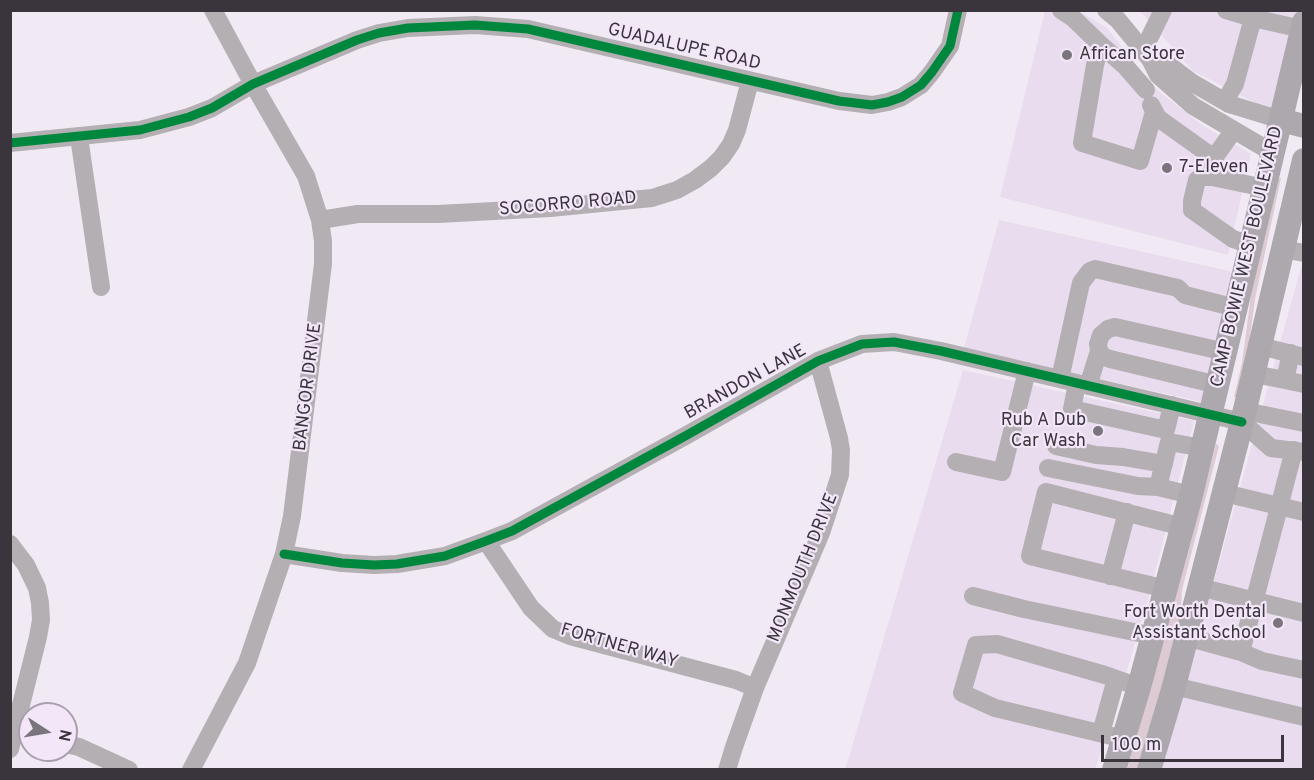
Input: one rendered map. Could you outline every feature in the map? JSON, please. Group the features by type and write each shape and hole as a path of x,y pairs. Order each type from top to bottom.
{"main road":[{"name":"CAMP BOWIE WEST BOULEVARD","path":"1114,770 1112,736 1139,687 1203,448 1273,153 1292,123 1303,26"},
{"path":"1273,153 1303,161"},
{"name":"CAMP BOWIE WEST BOULEVARD","path":"1149,770 1244,417 1260,346 1293,251 1303,161"}],"street":[{"name":"BANGOR DRIVE","path":"191,770 247,663 284,554 292,516 321,291 323,253 320,220 306,176 213,10"},
{"name":"GUADALUPE ROAD","path":"10,143 140,130 189,117 212,108 253,84 379,33 408,28 475,25 528,29 750,81 872,105 902,97 921,86 950,46 957,10"},
{"path":"1061,10 1073,18 1146,90 1150,104 1158,118 1214,158"},
{"path":"1146,90 1154,79 1151,62 1163,10"},
{"path":"1226,10 1253,18 1303,26"},
{"path":"1225,101 1235,84 1253,18"},
{"path":"1102,46 1121,20"},
{"path":"1121,20 1102,46 1095,65 1082,143 1140,161 1154,112"},
{"path":"1121,20 1151,62 1193,106 1273,153"},
{"path":"1151,62 1170,66 1191,82 1225,101 1261,115 1292,123"},
{"name":"SOCORRO ROAD","path":"320,220 358,214 438,214 550,208 652,198 677,190 711,168 731,144 750,81"},
{"path":"1212,177 1214,158 1233,130"},
{"path":"79,137 101,287"},
{"path":"1251,245 1233,239 1192,210 1197,180 1201,177 1212,177 1265,188"},
{"path":"1203,448 1129,422 1072,409 1082,283 1090,271 1095,268 1178,288 1185,295 1236,308"},
{"path":"1218,385 1104,357 1099,351 1098,344 1101,335 1115,327 1226,352"},
{"name":"BRANDON LANE","path":"284,554 342,563 374,565 397,564 445,556 512,531 818,362 862,344 894,342 1211,415 1304,423"},
{"path":"1260,346 1297,355 1285,380"},
{"path":"1075,383 1099,351"},
{"name":"MONMOUTH DRIVE","path":"727,770 756,688 820,533 840,475 842,450 818,362"},
{"path":"956,462 1002,472 1027,371"},
{"path":"1254,374 1304,384"},
{"path":"1129,422 1135,397"},
{"path":"1158,487 1164,464 1172,405"},
{"path":"1241,652 1280,507 1299,451 1271,447 1244,417"},
{"path":"1056,446 1096,455 1164,464"},
{"path":"1048,468 1191,495"},
{"path":"1166,589 1030,556 1046,492 1183,527"},
{"path":"1224,493 1304,512"},
{"path":"1110,576 1127,512"},
{"name":"FORTNER WAY","path":"486,541 531,608 553,629 570,636 736,680 756,688"},
{"path":"10,544 26,564 37,588 40,603 41,620 25,702"},
{"path":"1199,587 1304,613"},
{"path":"973,596 1153,636"},
{"path":"1186,637 1241,652 1262,661 1304,670"},
{"path":"1116,679 1112,736 995,708 962,693 976,645 997,645 1116,679 1139,687"},
{"path":"1173,686 1304,717"},
{"path":"10,749 18,733"},
{"path":"78,747 129,770"}],"shaded area":[{"path":"1045,11 1079,11 1107,28 1156,89 1202,125 1251,154 1228,255 1000,197"},
{"path":"1140,11 1301,11 1279,115 1193,71"},
{"path":"1278,178 1281,178 1255,299 1249,345 1238,397 1234,397 1242,363 1251,295"},
{"path":"999,220 1234,272 1202,402 964,348"},
{"path":"1303,260 1303,769 1161,770 1256,430"},
{"path":"963,370 1194,421 1148,599 1095,769 845,770"},
{"path":"1216,444 1219,446 1182,590 1180,624 1137,769 1127,770 1189,548"}],"cycle path":[{"path":"10,143 140,130 189,117 212,108 253,84 379,33 408,28 475,25 528,29 839,101 872,105 902,97 921,85 950,46 958,10"},
{"path":"284,554 342,563 374,565 397,564 445,556 512,531 818,361 862,344 894,342 941,351 1242,422"}],"place":[{"name":"African Store","path":"1067,55"},
{"name":"7-Eleven","path":"1167,168"},
{"name":"Rub A Dub Car Wash","path":"1098,431"},
{"name":"Fort Worth Dental Assistant School","path":"1278,623"}]}
